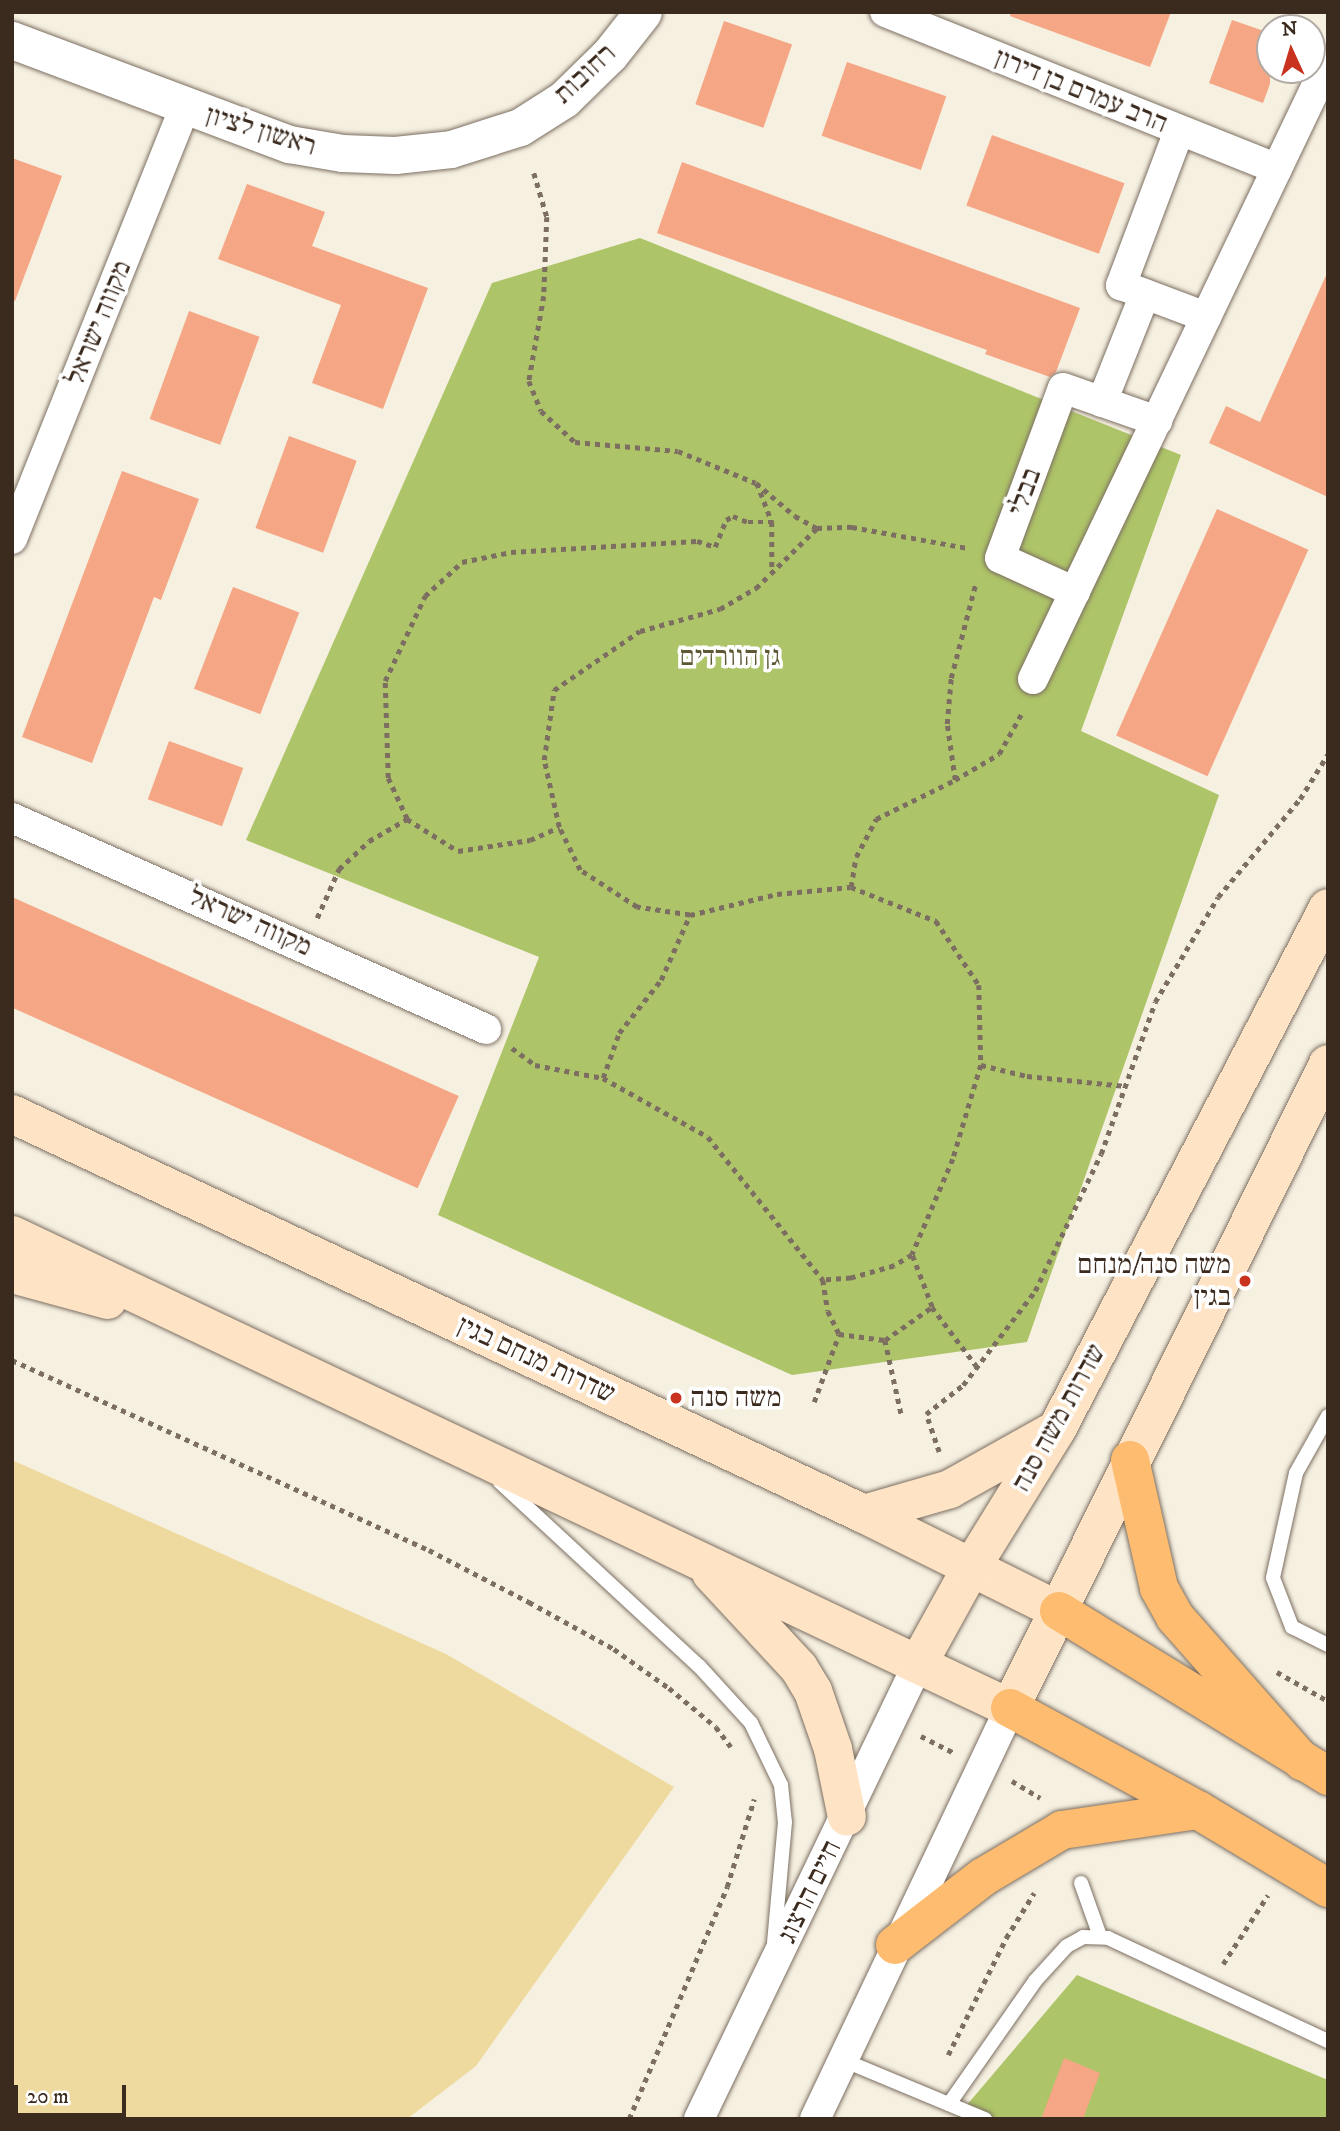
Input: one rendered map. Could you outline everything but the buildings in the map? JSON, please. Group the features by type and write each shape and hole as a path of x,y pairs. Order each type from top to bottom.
{"highway":[{"path":"1130,1460 1159,1588 1175,1617 1315,1769"},
{"path":"1059,1611 1315,1769"},
{"path":"1010,1708 1198,1810 1328,1888"},
{"path":"895,1945 983,1877 1062,1830 1198,1810"}],"main road":[{"name":"שדרות משה סנה","path":"919,1664 971,1568 1057,1429 1328,908"},
{"path":"12,1234 1010,1708 1130,1460 1318,1103 1328,1064"},
{"name":"שדרות מנחם בגין","path":"12,1114 864,1514 1059,1611"},
{"path":"12,1274 205,1327"},
{"path":"864,1514 950,1489 1057,1429"},
{"path":"698,1558 800,1668 813,1691 833,1749 847,1816"}],"street":[{"name":"רחובות","path":"520,127 573,90 610,54 643,12"},
{"name":"הרב עמרם בן דירון","path":"885,12 1278,169"},
{"name":"ראשון לציון","path":"19,47 289,144 342,153 395,155 451,149 520,127"},
{"path":"1033,679 1328,62"},
{"name":"מקווה ישראל","path":"12,539 186,107"},
{"path":"1179,131 1121,285 1206,317"},
{"path":"1102,402 1145,294"},
{"name":"בבלי","path":"992,554 1063,388 1157,421"},
{"path":"992,554 1075,592"},
{"name":"מקווה ישראל","path":"12,818 486,1029"},
{"name":"חיים הרצוג","path":"699,2119 919,1664"},
{"path":"815,2119 895,1945 1010,1708"}],"lane":[{"path":"1328,1416 1296,1473 1273,1578 1292,1627 1328,1645"},
{"path":"463,1448 699,1666 751,1723 768,1751 781,1785 785,1822 771,1971"},
{"path":"1081,1883 1100,1936"},
{"path":"949,2104 1043,1972 1067,1947 1083,1937 1100,1936 1328,2041"},
{"path":"843,2060 985,2119"}],"path":[{"path":"534,173 547,217 544,296 529,381 541,411 575,442 678,451 756,482 795,516 817,528 852,527 992,554 951,678 947,724 955,780"},
{"path":"756,482 772,522 772,570"},
{"path":"559,827 530,841 458,851 407,819 388,778 385,681 425,596 462,562 511,552 697,541 715,547 726,520 733,516 748,522 772,522"},
{"path":"817,528 756,587 720,609 640,631 554,690 544,760 559,827 580,870 637,907 690,915 777,894 851,887 936,921 979,985 981,1065 953,1159 912,1255 894,1266 851,1278 823,1280"},
{"path":"851,887 856,857 876,819 955,780 999,754 1022,717 1033,679"},
{"path":"950,1489 926,1414 978,1368 1035,1291 1101,1154 1155,1002 1217,897 1300,799 1328,754"},
{"path":"304,946 339,869 369,841 407,819"},
{"path":"603,1078 619,1033 661,980 690,915"},
{"path":"486,1029 535,1065 603,1078 708,1137 823,1280 828,1311 839,1334 814,1402"},
{"path":"981,1065 1027,1076 1125,1086"},
{"path":"912,1255 932,1307 978,1368"},
{"path":"839,1334 885,1340 932,1307"},
{"path":"885,1340 902,1417"},
{"path":"12,1360 429,1550 529,1602 614,1649 669,1688 716,1727 739,1758"},
{"path":"629,2119 727,1887 755,1794"},
{"path":"1234,1946 1287,1864"},
{"path":"929,2095 1006,1938 1037,1890"}],"green space":[{"name":"גן הוורדים","path":"640,238 1181,455 1081,731 1219,795 1027,1342 792,1375 438,1215 539,957 246,840 492,283"},
{"path":"1077,1975 1328,2080 1328,2119 955,2119"}],"sand":[{"path":"12,1460 446,1654 674,1787 476,2066 407,2119 12,2119"}],"place":[{"name":"משה סנה/מנחם בגין","path":"1245,1281"},
{"name":"משה סנה","path":"676,1398"}]}
